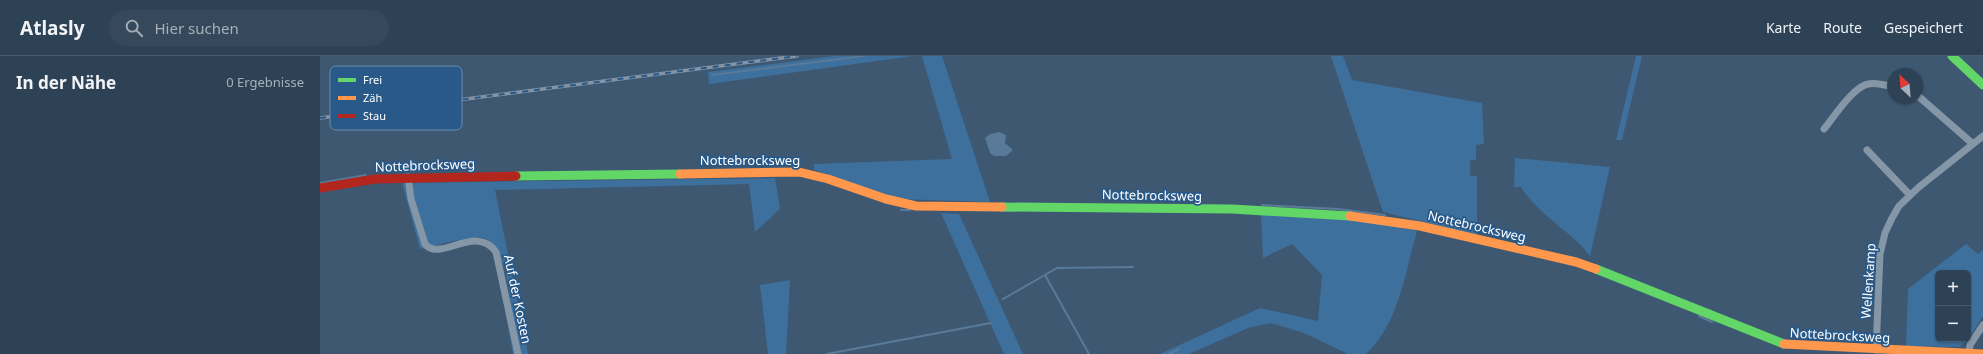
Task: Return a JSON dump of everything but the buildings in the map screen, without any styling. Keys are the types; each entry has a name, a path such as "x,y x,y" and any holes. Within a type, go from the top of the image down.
{"street":[{"path":"1952,56 1983,85"},
{"path":"1824,129 1848,99 1863,85 1876,83 1887,86"},
{"path":"1923,100 1973,144"},
{"name":"Wellenkamp","path":"1876,350 1880,254 1885,233 1892,218 1910,195 1983,136"},
{"path":"1867,150 1910,195"},
{"name":"Nottebrocksweg","path":"320,188 375,179 408,177 799,172 816,175 896,203 916,206 1232,209 1339,214 1420,226 1591,267 1782,344 1876,350 1983,354"},
{"name":"Auf der Kosten","path":"408,177 411,199 425,244 428,247 432,249 439,248 474,240 483,241 490,245 496,252 518,354"},
{"path":"1969,353 1970,345 1983,325"}],"shaded area":[{"path":"834,56 913,56 709,84 708,72"},
{"path":"922,56 942,56 990,202 898,199 814,170 814,164 952,159"},
{"path":"1331,56 1343,56 1352,80 1482,103 1484,144 1476,145 1476,160 1470,160 1470,176 1477,176 1477,235 1383,212"},
{"path":"1636,56 1642,56 1622,140 1616,140"},
{"path":"999,132 1006,135 1005,143 1013,150 1006,156 994,156 990,153 985,138 990,134"},
{"path":"1515,158 1610,167 1590,256 1573,238 1536,206 1521,187 1514,187"},
{"path":"775,178 780,209 755,232 749,184 495,190 528,354 513,354 505,311 512,309 504,268 496,249 490,242 483,238 477,237 461,239 420,249 402,183"},
{"path":"941,213 959,214 1023,354 1004,354"},
{"path":"1261,215 1359,220 1417,231 1404,280 1393,313 1377,342 1366,354 1348,354 1304,333 1271,323 1248,328 1189,354 1160,354 1260,308 1318,321 1322,275 1292,244 1263,258"},
{"path":"1966,244 1978,254 1983,250 1983,316 1971,335 1971,270 1935,270 1935,342 1966,342 1959,347 1906,346 1908,289"},
{"path":"790,280 786,354 768,354 760,285"}],"waterway":[{"path":"712,75 864,56"},
{"path":"320,183 366,175"},
{"path":"1262,205 1338,209 1385,215"},
{"path":"901,210 910,210"},
{"path":"1003,299 1057,268 1133,267"},
{"path":"1045,275 1089,354"},
{"path":"1699,316 1712,322"},
{"path":"827,354 991,323"},
{"path":"1169,354 1179,349"}],"railway":[{"path":"462,100 797,56"},
{"path":"320,118 330,117"}],"traffic: fast":[{"path":"1952,56 1983,85"},
{"path":"516,176 680,174"},
{"path":"1002,207 1232,209 1350,216"},
{"path":"1596,269 1784,344"}],"traffic: slow":[{"path":"680,174 799,172 828,179 886,199 916,206 1002,207"},
{"path":"1350,216 1420,226 1576,262 1596,269"},
{"path":"1784,344 1983,354"}],"traffic: jam":[{"path":"320,188 375,179 516,176"}]}
